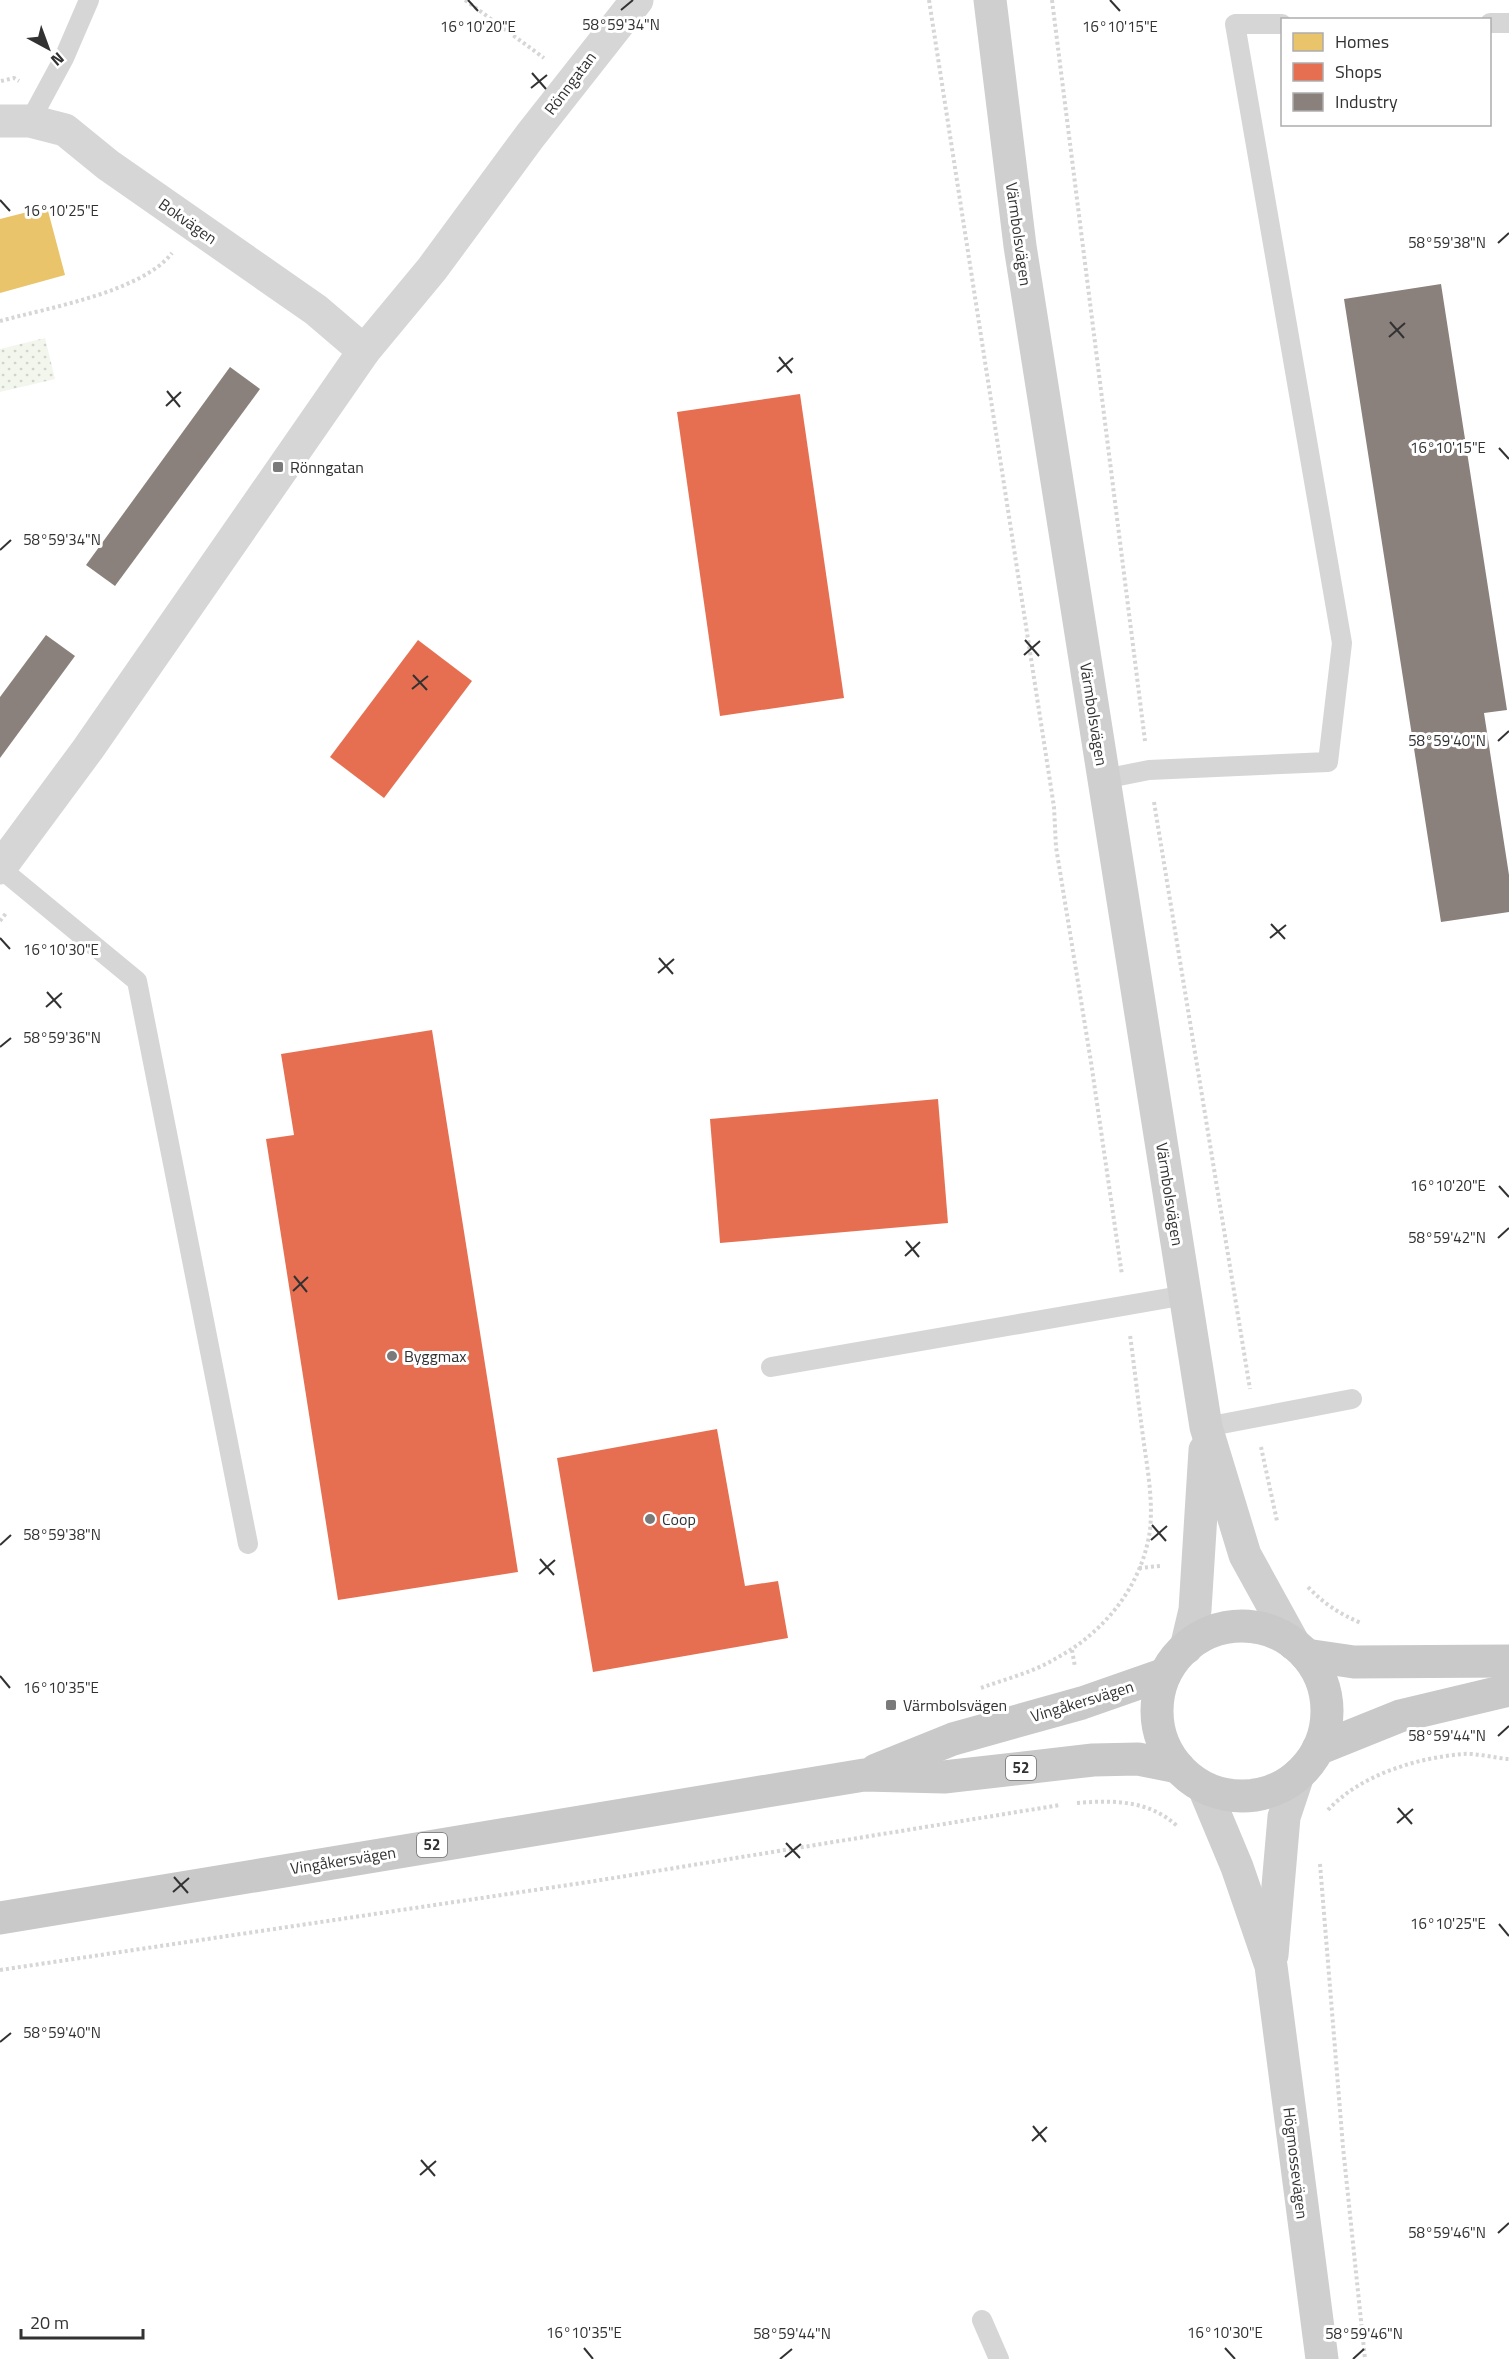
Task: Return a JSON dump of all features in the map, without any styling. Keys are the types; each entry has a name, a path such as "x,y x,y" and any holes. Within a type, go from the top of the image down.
{"main road":[{"name":"Vingåkersvägen","path":"1300,1649 1322,1682 1327,1702 1326,1722 1318,1749 1310,1763 1298,1775 1285,1785 1254,1795 1220,1794 1204,1788 1178,1767 1162,1740 1158,1721 1158,1700 1166,1674 1174,1660 1186,1648 1214,1631 1236,1627 1264,1629 1300,1649 1354,1662 1509,1661"},
{"name":"Vingåkersvägen","path":"864,1775 953,1738 1082,1703 1166,1674"},
{"path":"1318,1749 1400,1716 1509,1690"},
{"name":"Vingåkersvägen","path":"0,1918 864,1775 944,1777 1093,1760 1138,1759 1178,1767"}],"street":[{"name":"Rönngatan","path":"0,868 88,749 364,351 432,269 530,136 637,0"},
{"name":"Värmbolsvägen","path":"990,0 1020,246 1206,1427 1245,1555 1300,1649"},
{"name":"Bokvägen","path":"24,113 65,130 108,165 316,310 364,351"},
{"name":"Värmbolsvägen","path":"1186,1648 1195,1610 1206,1427"},
{"name":"Högmossevägen","path":"1271,1966 1284,1817 1298,1775"},
{"name":"Högmossevägen","path":"1204,1788 1237,1867 1271,1966 1322,2359"}],"lane":[{"path":"24,113 64,58 89,0"},
{"path":"1491,23 1509,23"},
{"path":"1104,779 1149,770 1328,762 1342,643 1235,24 1281,24"},
{"path":"0,868 137,981 248,1544"},
{"path":"771,1366 1186,1295"},
{"path":"1206,1427 1352,1399"},
{"path":"982,2320 999,2359"}],"path":[{"path":"465,0 546,60"},
{"path":"929,0 1054,807 1056,847 1093,1073 1152,1501 1150,1532 1139,1569 1113,1614 1093,1634 1052,1661 981,1688"},
{"path":"0,82 14,78 24,113"},
{"path":"0,321 122,287 165,261 178,245"},
{"path":"1306,1586 1340,1614 1367,1625"},
{"path":"1328,1810 1335,1802 1366,1781 1411,1763 1464,1754 1509,1759"},
{"path":"0,1970 595,1881 1068,1803 1116,1801 1134,1804 1170,1819 1184,1832"},
{"path":"1319,1856 1343,2146 1365,2359"}],"shaded area":[{"path":"45,338 55,379 0,392 0,349"}],"building: Homes":[{"path":"47,207 65,275 0,293 0,219"}],"building: Shops":[{"path":"800,394 844,698 720,716 677,412"},
{"path":"418,640 472,681 384,798 330,757"},
{"name":"Byggmax","path":"432,1030 518,1572 338,1600 266,1139 294,1135 281,1054"},
{"path":"938,1099 948,1223 720,1243 710,1119"},
{"name":"Coop","path":"717,1429 745,1586 778,1581 788,1638 593,1672 557,1458"}],"building: Industry":[{"path":"1441,284 1507,710 1484,713 1509,875 1509,912 1441,922 1344,299"},
{"path":"230,367 260,389 115,586 86,565"},
{"path":"46,635 75,656 0,758 0,697"}],"place":[{"name":"Rönngatan","path":"278,467"},
{"name":"Byggmax","path":"392,1356"},
{"name":"Coop","path":"650,1519"},
{"name":"Värmbolsvägen","path":"891,1705"}]}
